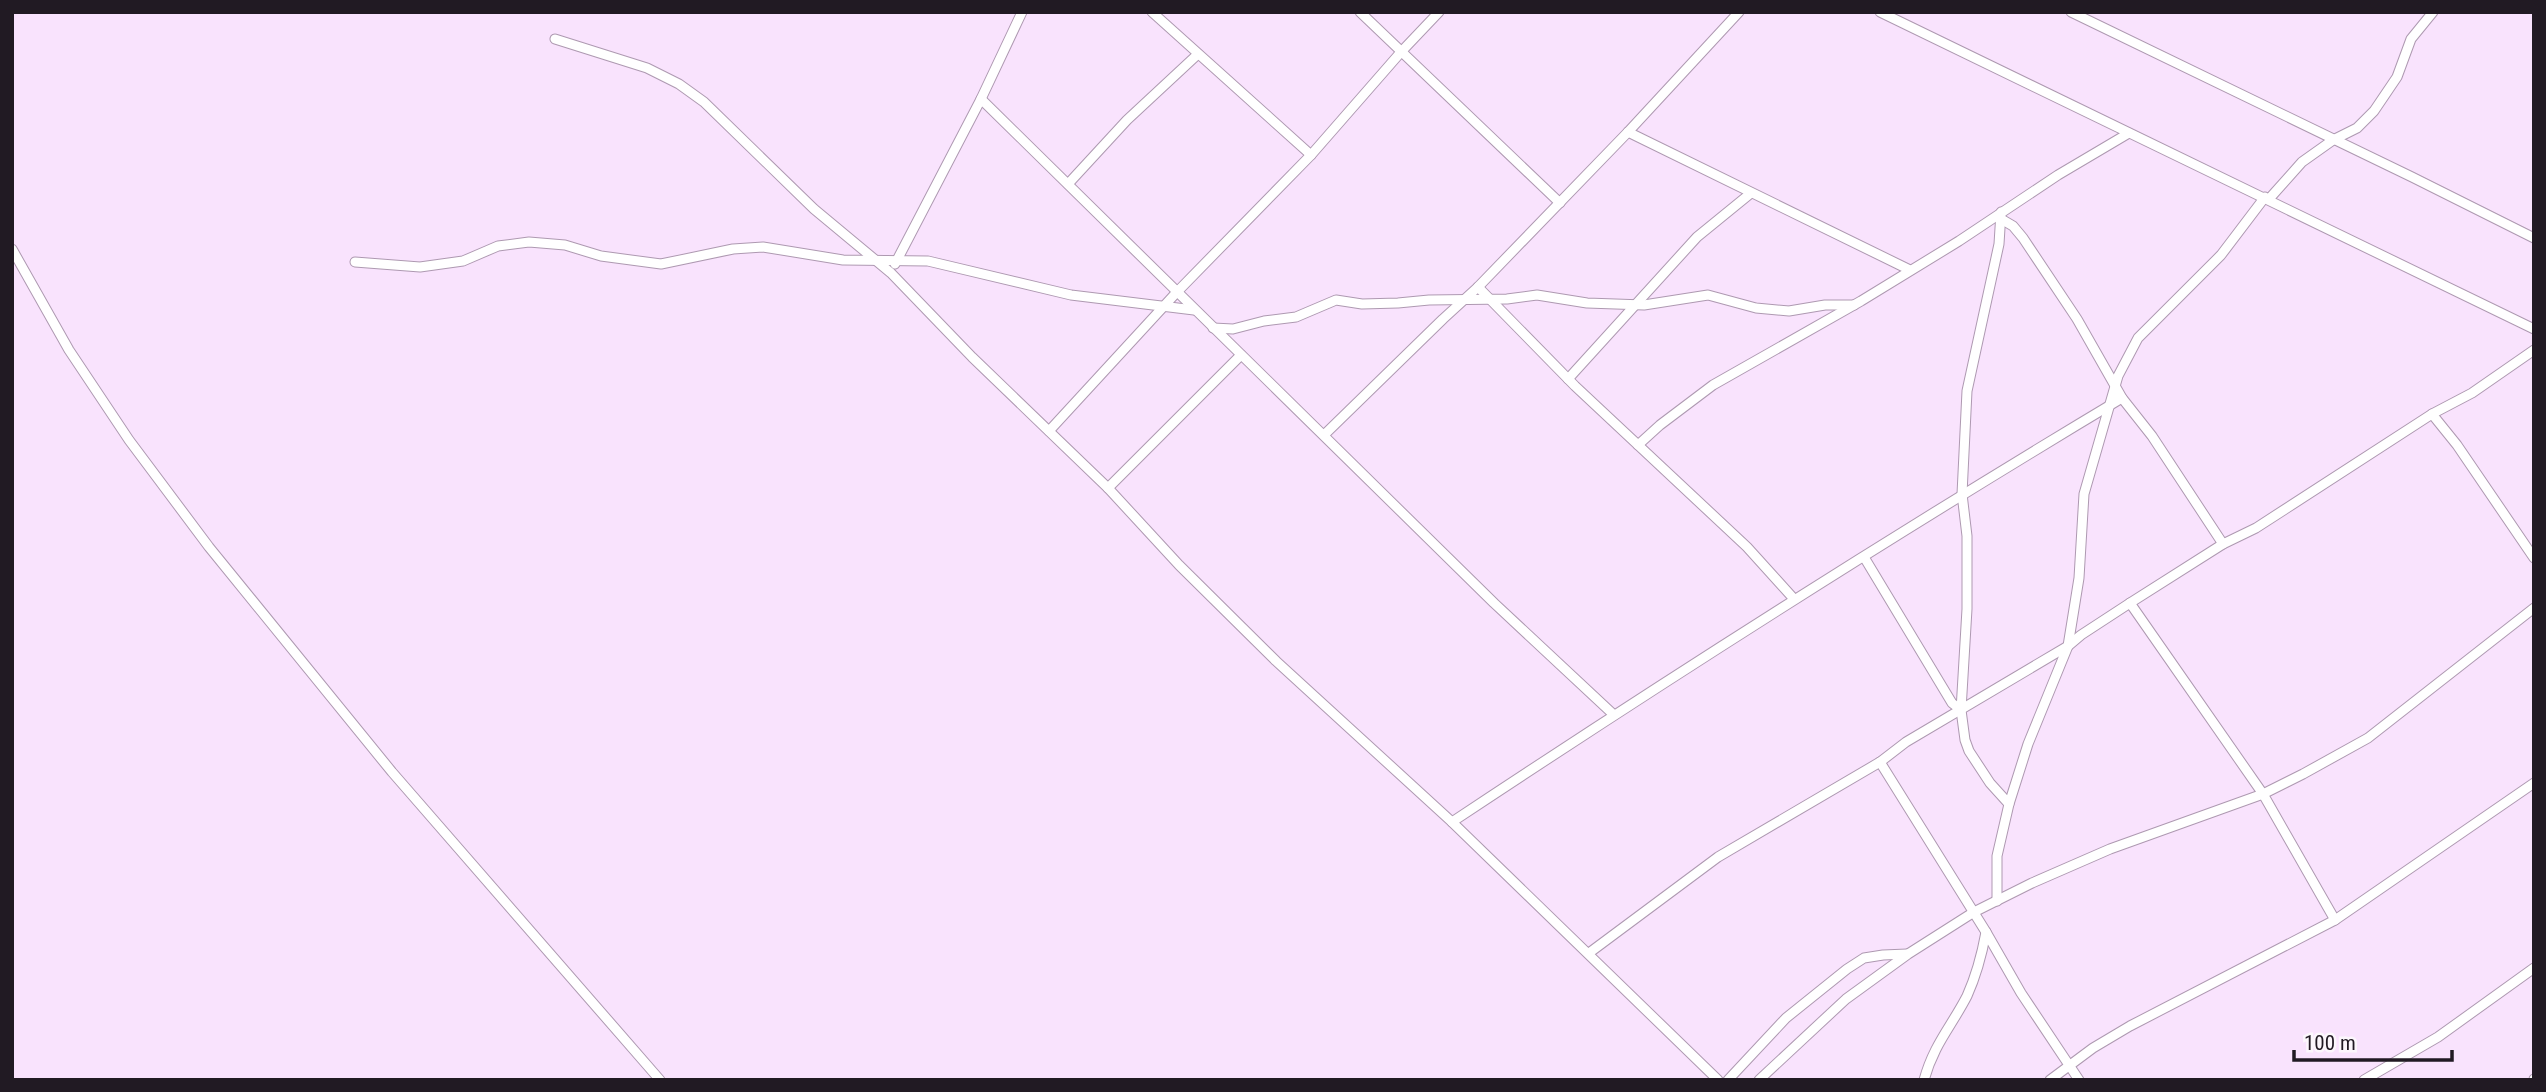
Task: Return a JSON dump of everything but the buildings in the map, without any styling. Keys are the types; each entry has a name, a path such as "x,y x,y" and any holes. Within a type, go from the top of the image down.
{"street":[{"path":"891,273 981,99 1022,12"},
{"path":"1152,12 1311,155"},
{"path":"1360,12 1560,204"},
{"path":"1049,430 1311,155 1439,12"},
{"path":"1324,435 1466,299 1560,204 1739,12"},
{"path":"1880,12 2534,329"},
{"path":"2071,12 2534,238"},
{"path":"1997,901 1997,856 2009,804 2028,744 2068,646 2079,578 2084,494 2124,362 2138,338 2196,277 2221,255 2267,198 2302,162 2333,140 2357,128 2374,111 2397,77 2412,38 2433,12"},
{"path":"555,39 647,68 704,102 814,209 891,273 972,357 1108,488 1179,565 1276,661 1452,822 1718,1080"},
{"path":"1068,184 1135,112 1198,54"},
{"path":"981,99 1494,603 1614,715"},
{"path":"1628,132 1910,270"},
{"path":"1638,446 1660,425 1713,385 1854,305 2129,133"},
{"path":"1568,379 1697,237 1751,193"},
{"path":"2001,215 2023,238 2077,319 2122,398 2152,436 2223,544"},
{"path":"2001,215 1998,244 1967,391 1962,494 1967,537 1967,609 1961,710 1969,751 1990,783 2009,804"},
{"path":"355,262 420,267 463,261 498,246 529,242 565,245 601,256 661,264 733,249 763,247 830,258 928,261 1071,295 1194,310"},
{"path":"12,249 84,372 129,440 209,547 391,772 660,1080"},
{"path":"1478,287 1568,379 1747,547 1794,599"},
{"path":"1213,328 1233,329 1296,317 1336,300 1362,304 1536,296 1587,303 1654,304 1708,295 1756,308 1788,312 1825,305 1854,305"},
{"path":"1589,953 1718,857 1880,762 1906,742 2068,646 2223,544 2256,528 2432,414 2472,393 2534,350"},
{"path":"1108,488 1241,355"},
{"path":"1452,822 1794,599 2122,398"},
{"path":"2432,414 2457,445 2534,558"},
{"path":"1864,557 1952,703 1961,710"},
{"path":"2130,603 2263,793 2335,920"},
{"path":"1759,1080 1846,999 1908,954 1974,912 2110,849 2263,793 2368,738 2534,608"},
{"path":"1880,762 2021,993 2079,1080"},
{"path":"2050,1080 2130,1026 2335,920 2534,783"},
{"path":"1924,1080 1931,1055 1966,996 1983,950 1986,932"},
{"path":"1728,1080 1786,1018 1847,969 1864,958 1882,954 1908,954"},
{"path":"2364,1080 2438,1037 2534,968"}]}
